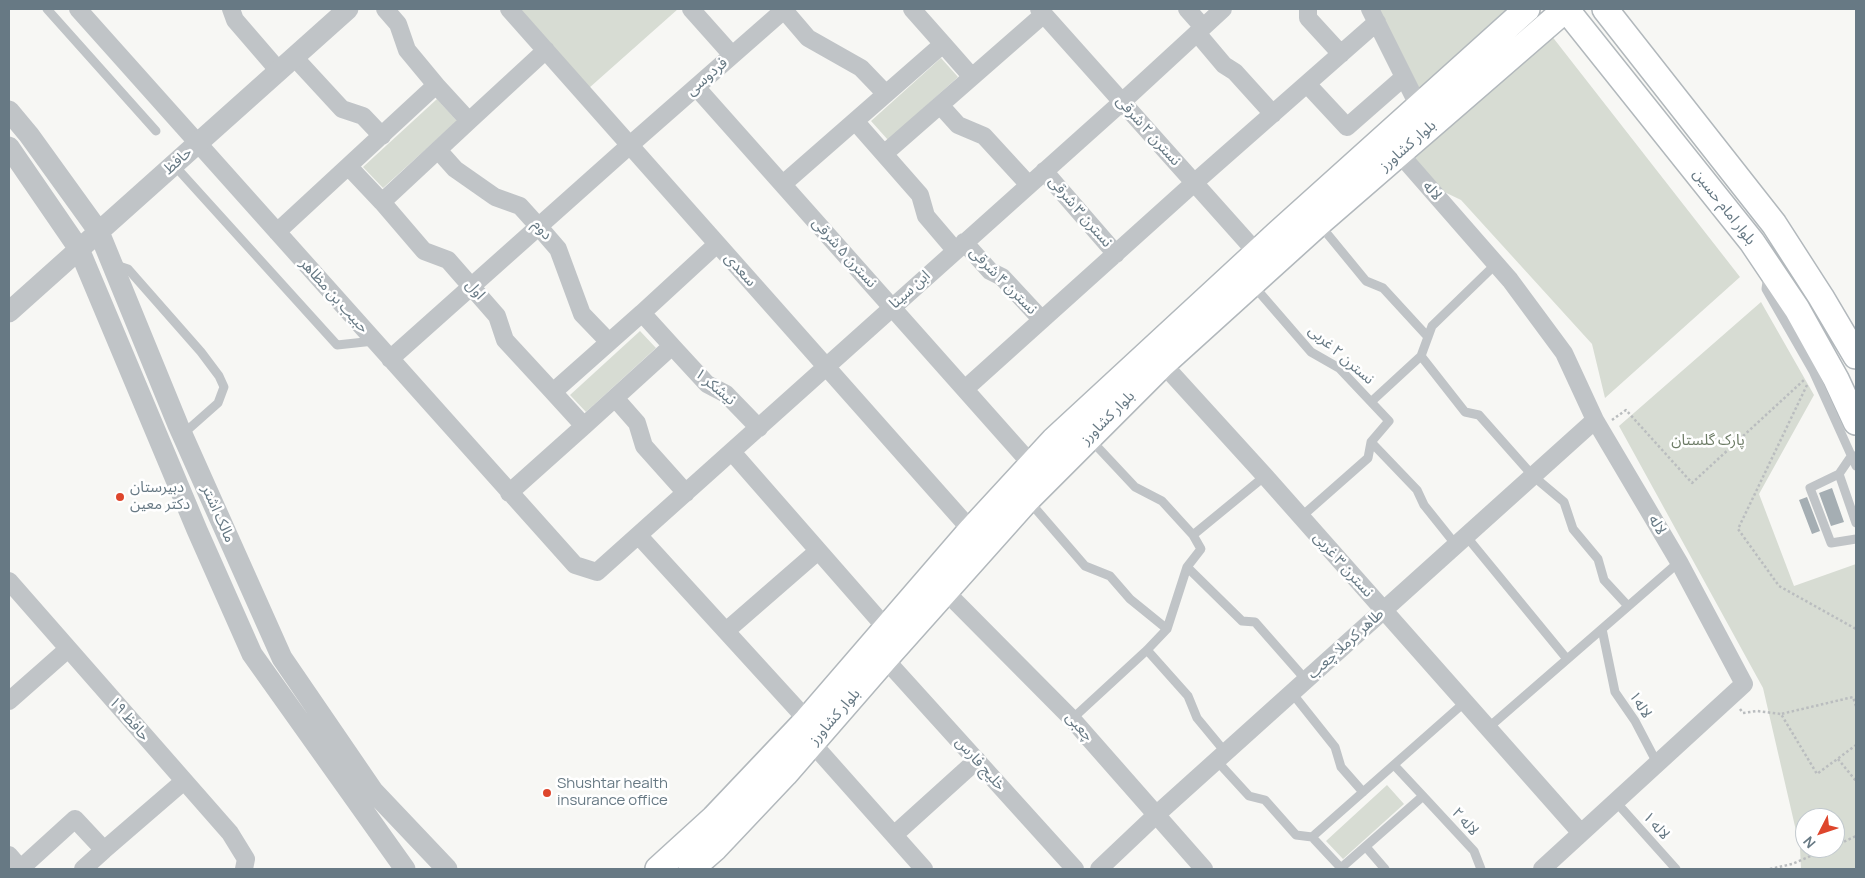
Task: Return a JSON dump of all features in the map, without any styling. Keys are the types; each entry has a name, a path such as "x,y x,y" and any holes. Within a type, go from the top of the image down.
{"main road":[{"name":"بلوار کشاورز","path":"691,869 722,841 785,774 809,731 886,628 971,530 1054,440 1256,253 1526,9"},
{"name":"بلوار کشاورز","path":"658,869 885,659 1027,500 1163,364 1318,223 1566,9"},
{"name":"بلوار امام حسین","path":"1566,9 1752,242 1796,309 1836,379 1856,422"},
{"name":"بلوار امام حسین","path":"1606,9 1774,224 1856,356"}],"street":[{"path":"231,9 235,20 286,64 342,109 363,116 382,136"},
{"name":"حافظ","path":"11,306 79,250 348,9"},
{"path":"385,9 398,24 407,50 436,86 469,121"},
{"name":"سعدی","path":"510,9 971,530"},
{"path":"691,9 732,55"},
{"path":"784,9 808,38 861,68 886,94"},
{"name":"فردوسی","path":"390,359 784,9"},
{"path":"912,9 972,77"},
{"path":"1187,9 1224,65 1235,72 1273,114"},
{"name":"ابن سینا","path":"597,572 1122,102 1223,9"},
{"path":"1308,9 1308,18 1341,54"},
{"name":"حبیب بن مظاهر","path":"84,11 198,143 575,565 597,572"},
{"path":"884,154 972,77 1041,11"},
{"name":"نسترن ۲ شرقی","path":"1041,11 1256,253"},
{"path":"965,389 1341,54 1374,16 1419,107"},
{"path":"783,184 943,44"},
{"path":"382,202 546,50"},
{"path":"1307,84 1347,127 1404,77"},
{"path":"277,232 436,86"},
{"name":"نسترن ۵ شرقی","path":"696,87 1032,464"},
{"name":"نسترن ۳ شرقی","path":"940,105 958,125 984,136 1029,185"},
{"name":"مالک اشتر","path":"9,111 29,135 98,232 183,435 282,658 373,791 447,869"},
{"name":"نسترن ۴ شرقی","path":"855,121 920,195 926,216 959,246 1002,277 1042,320"},
{"name":"مالک اشتر","path":"9,147 79,250 197,530 252,654 405,869"},
{"name":"دوم","path":"438,150 455,169 495,197 520,206 539,227 558,249 582,314 609,342"},
{"name":"لاله","path":"1399,153 1496,264 1564,353 1597,425 1679,562 1744,684 1542,869"},
{"name":"اول","path":"349,167 424,251 448,260 497,316 504,340 584,426"},
{"name":"نسترن ۳ شرقی","path":"1044,171 1116,254"},
{"path":"554,392 717,244"},
{"name":"نیشکر ۱","path":"642,313 707,384 726,394 759,428"},
{"path":"509,492 672,346"},
{"name":"نسترن ۳ غربی","path":"1163,364 1265,476 1581,834"},
{"path":"615,398 637,423 644,446 686,494"},
{"name":"طاهر کرملا چعب","path":"1099,869 1156,815 1532,476 1597,425"},
{"path":"732,452 886,628"},
{"path":"639,536 726,631 924,869"},
{"path":"726,631 818,551"},
{"name":"حافظ ۱۹","path":"9,581 230,833 245,864"},
{"name":"چعبی","path":"946,592 1072,719 1204,869"},
{"path":"9,701 68,648"},
{"name":"خلیج فارس","path":"885,659 1075,869"},
{"path":"894,835 977,760"},
{"path":"83,869 184,781"},
{"path":"9,855 21,869 75,819 104,850"}],"lane":[{"path":"47,9 156,131"},
{"path":"174,165 337,345 374,341"},
{"path":"1318,223 1366,281 1383,288 1428,337"},
{"path":"112,264 128,269 201,352 219,376 224,387 218,402 183,435"},
{"path":"1372,401 1421,356 1432,326 1496,264"},
{"path":"1769,267 1766,289 1814,371 1856,466"},
{"name":"نسترن ۲ غربی","path":"1252,284 1311,352 1339,368 1389,421 1371,442"},
{"path":"1421,356 1466,412 1480,415 1532,476 1564,502 1573,529 1598,559 1604,580 1628,606"},
{"path":"1072,719 1167,629 1187,567 1202,549 1193,535 1162,501 1135,487 1089,437"},
{"path":"1301,517 1368,458 1371,442"},
{"path":"1371,442 1417,490 1424,505 1461,541 1567,660"},
{"path":"1852,455 1839,474 1810,488 1831,543 1856,538"},
{"path":"1839,474 1856,523"},
{"path":"1193,535 1265,476"},
{"path":"1027,500 1085,566 1110,576 1130,599 1167,629"},
{"path":"1488,728 1679,562"},
{"path":"1187,567 1242,621 1255,622 1306,680"},
{"name":"لاله۱","path":"1602,629 1615,692 1635,721 1657,763"},
{"path":"1147,650 1188,696 1197,718 1221,757 1249,796 1265,800 1296,835 1312,837 1341,869 1423,796"},
{"path":"1292,693 1335,748 1341,767 1362,792"},
{"path":"1312,837 1465,702"},
{"name":"لاله ۲","path":"1394,765 1474,851 1481,869"},
{"name":"لاله ۱","path":"1616,802 1676,869"},
{"path":"1366,847 1385,869"}],"path":[{"path":"1597,425 1626,410 1692,483 1814,371"},
{"path":"1814,371 1738,529 1779,586 1856,630"},
{"path":"1730,696 1743,713 1757,711 1781,714 1853,698 1856,706"},
{"path":"1781,714 1817,774 1856,745"},
{"path":"1838,759 1856,781"},
{"path":"1770,869 1792,864 1806,858"}],"green space":[{"path":"519,9 678,9 589,88"},
{"path":"1379,9 1513,9 1421,92"},
{"path":"1551,35 1740,277 1605,398 1592,344 1461,200 1434,187 1412,161"},
{"path":"941,58 958,77 888,140 871,121"},
{"path":"437,99 457,121 383,188 363,167"},
{"name":"پارک گلستان","path":"1761,302 1814,395 1759,494 1794,586 1856,564 1856,869 1801,869 1800,858 1845,858 1845,808 1795,808 1795,826 1763,688 1619,426"},
{"path":"640,331 656,348 586,412 570,395"},
{"path":"1387,785 1404,804 1343,859 1326,841"}],"building":[{"path":"1832,488 1844,522 1831,526 1819,493"},
{"path":"1807,497 1820,531 1812,534 1799,500"}],"place":[{"name":"دبیرستان دکتر معین","path":"120,497"},
{"name":"Shushtar health insurance office","path":"547,793"}]}
